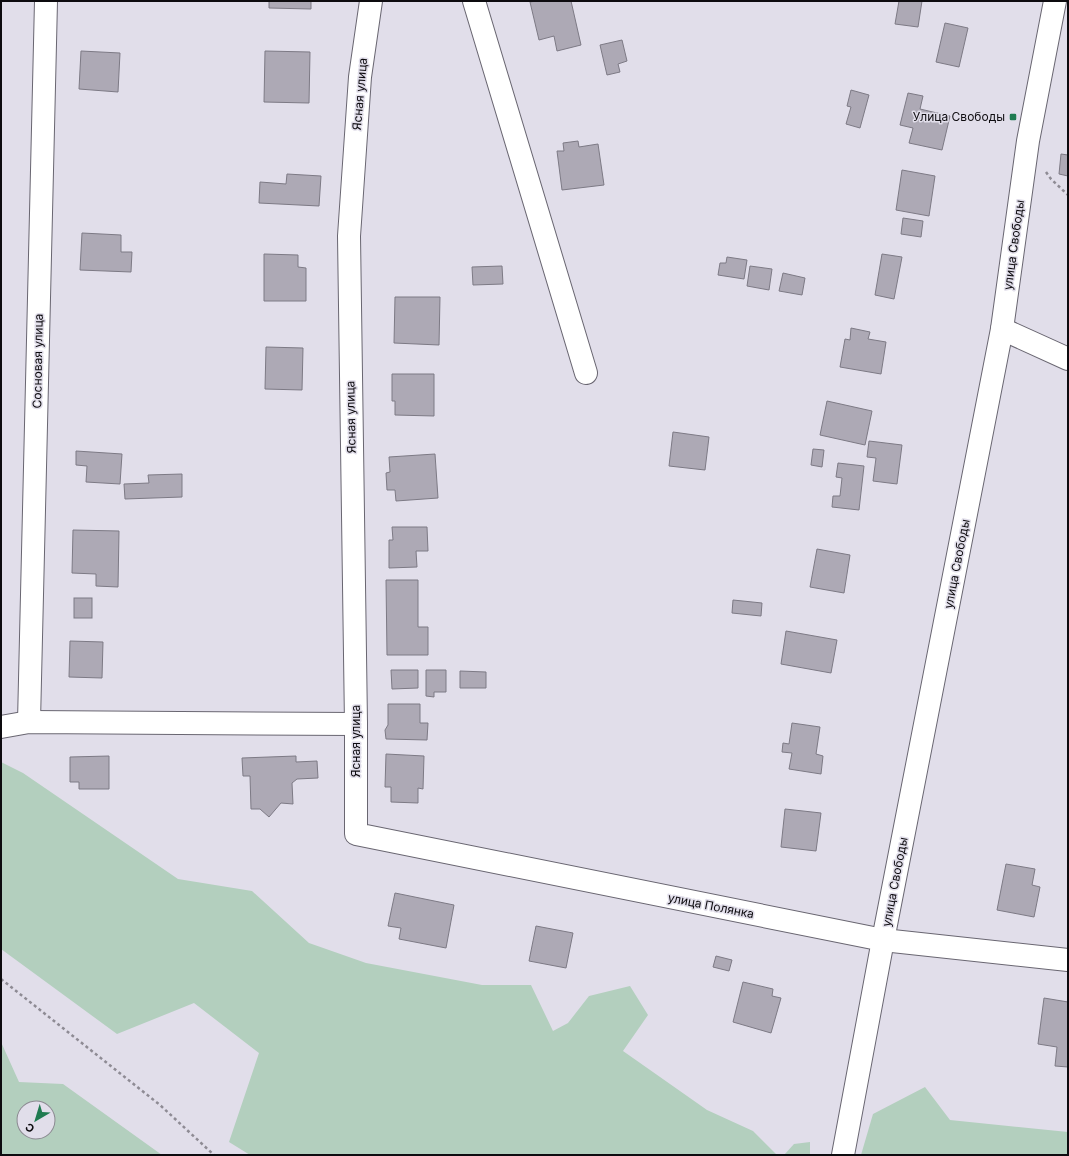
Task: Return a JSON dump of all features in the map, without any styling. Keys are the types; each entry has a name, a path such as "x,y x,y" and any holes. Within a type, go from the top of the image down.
{"street":[{"name":"Сосновая улица","path":"29,722 46,1"},
{"name":"Ясная улица","path":"356,834 356,724 349,236 360,77 371,1"},
{"path":"474,1 586,373"},
{"name":"улица Свободы","path":"843,1155 883,940 1002,328 1028,141 1056,1"},
{"path":"1002,328 1068,359"},
{"path":"1,727 29,722 356,724"},
{"name":"улица Полянка","path":"356,834 883,940 1068,960"}],"path":[{"path":"1,979 160,1105 214,1155"}],"green space":[{"path":"1,762 23,773 178,879 252,891 309,943 366,963 482,985 531,985 553,1031 568,1023 589,996 630,986 648,1015 623,1051 707,1110 753,1131 777,1155 250,1155 229,1142 259,1053 194,1003 117,1034 1,949"},
{"path":"1,1042 19,1082 63,1084 162,1155 1,1155"},
{"path":"925,1087 950,1120 1068,1132 1068,1155 861,1155 873,1114"},
{"path":"810,1142 810,1155 784,1155 794,1144"}],"building":[{"path":"269,1 311,1 311,9 269,8"},
{"path":"571,1 581,45 557,51 554,36 539,40 530,2"},
{"path":"899,1 922,1 918,27 895,24"},
{"path":"945,23 968,28 959,67 936,62"},
{"path":"622,40 627,61 618,64 620,72 607,75 600,45"},
{"path":"81,51 120,53 118,92 79,89"},
{"path":"265,51 310,52 309,103 264,102"},
{"path":"851,90 869,95 860,128 846,124 851,107 847,106"},
{"path":"908,93 923,96 920,109 950,116 942,150 909,143 913,128 900,125"},
{"path":"578,141 579,147 598,144 604,185 562,190 557,151 564,151 563,143"},
{"path":"1061,154 1068,155 1068,176 1059,174"},
{"path":"902,170 935,176 929,216 896,210"},
{"path":"287,174 321,176 319,206 259,203 260,182 286,184"},
{"path":"903,218 923,221 921,237 901,234"},
{"path":"82,233 121,235 121,252 132,252 131,272 80,270"},
{"path":"264,254 298,255 298,267 306,268 306,301 264,301"},
{"path":"882,254 902,257 894,299 875,295"},
{"path":"727,257 747,260 744,279 718,275 720,263 726,263"},
{"path":"502,266 503,284 473,285 472,267"},
{"path":"750,266 772,269 769,290 747,286"},
{"path":"783,273 805,278 802,295 779,291"},
{"path":"395,297 440,297 439,345 394,343"},
{"path":"851,328 870,332 868,339 886,342 881,374 840,367 845,339 850,340"},
{"path":"266,347 303,348 302,390 265,389"},
{"path":"392,374 434,374 434,416 395,415 395,401 392,401"},
{"path":"827,401 872,411 865,445 820,435"},
{"path":"673,432 709,437 705,470 669,466"},
{"path":"869,441 902,445 897,484 873,481 876,458 867,457"},
{"path":"813,449 824,450 822,467 811,465"},
{"path":"76,451 122,454 120,484 86,482 87,466 76,465"},
{"path":"435,454 438,498 396,501 395,490 387,490 386,473 390,472 389,457"},
{"path":"838,463 864,466 859,510 832,507 833,496 840,496 842,478 836,477"},
{"path":"182,474 182,497 125,499 124,484 149,483 148,475"},
{"path":"392,527 427,527 428,551 416,551 417,567 389,568 389,540 393,540"},
{"path":"73,530 119,531 118,587 96,586 96,574 72,573"},
{"path":"817,549 850,555 844,593 810,587"},
{"path":"386,580 418,580 418,627 428,627 428,655 387,655"},
{"path":"74,598 92,598 92,618 74,618"},
{"path":"733,600 762,603 761,616 732,613"},
{"path":"786,631 837,640 831,673 781,664"},
{"path":"70,641 103,642 102,678 69,677"},
{"path":"391,670 418,670 418,688 392,689"},
{"path":"426,670 446,670 446,692 434,692 434,697 426,696"},
{"path":"460,671 486,672 486,688 460,688"},
{"path":"388,704 420,704 420,723 428,723 427,740 386,739 385,730 388,725"},
{"path":"792,723 820,727 816,754 823,756 821,774 789,769 792,753 782,752 783,743 789,744"},
{"path":"386,754 424,756 423,789 418,788 418,803 391,802 391,787 385,787"},
{"path":"109,756 109,789 79,789 79,782 70,782 70,757"},
{"path":"296,756 296,762 317,761 318,778 297,779 292,783 293,804 281,803 269,817 260,809 251,809 250,776 243,776 242,758"},
{"path":"785,809 821,813 816,851 781,847"},
{"path":"1006,864 1035,869 1032,885 1040,887 1034,917 997,910"},
{"path":"395,893 454,905 446,948 399,939 401,928 388,926"},
{"path":"536,926 573,933 566,968 529,961"},
{"path":"716,956 732,960 729,971 713,967"},
{"path":"743,982 773,989 772,996 781,998 771,1033 733,1022"},
{"path":"1044,998 1068,1002 1068,1067 1055,1066 1057,1047 1038,1044"}],"place":[{"name":"Улица Свободы","path":"1013,117"}]}
